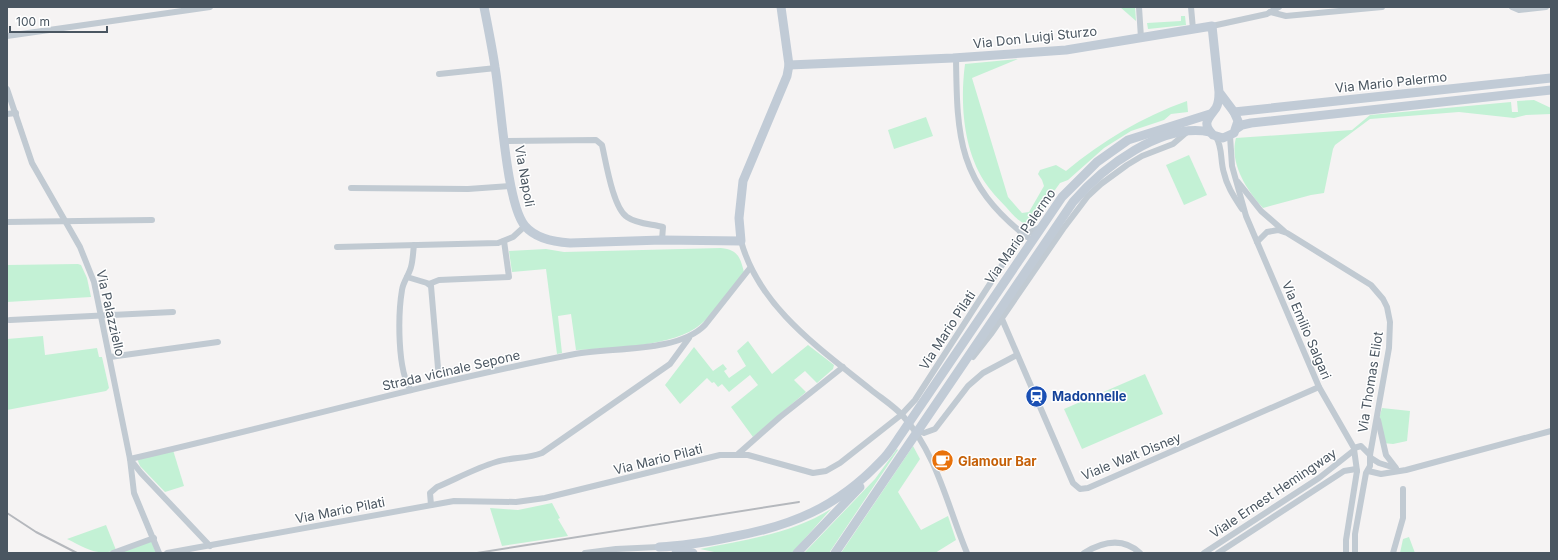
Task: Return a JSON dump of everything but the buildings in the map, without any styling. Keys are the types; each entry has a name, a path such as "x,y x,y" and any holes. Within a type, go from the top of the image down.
{"street":[{"path":"7,36 210,7"},
{"name":"Via Napoli","path":"484,7 496,68 511,186 516,208 525,226 534,233 556,242 662,240 741,241"},
{"path":"781,7 789,65 781,94 749,164 744,181 738,218 741,241 750,268 772,302 807,339 902,415 912,429 937,473 967,553"},
{"path":"1139,7 1141,38"},
{"path":"1191,7 1193,29"},
{"name":"Via Don Luigi Sturzo","path":"789,65 956,58 1066,50 1212,26 1270,12 1279,7"},
{"path":"1270,12 1286,16 1382,7"},
{"path":"1512,7 1520,10 1546,7"},
{"path":"1212,26 1219,92 1218,102 1211,112 1207,124 1213,134 1223,138 1233,133 1238,121 1219,92"},
{"path":"956,58 956,115 959,136 965,156 972,173 992,204 1028,238"},
{"path":"439,74 496,68"},
{"name":"Via Mario Palermo","path":"1232,111 1551,78"},
{"name":"Via Palazziello","path":"7,89 32,164 90,269 110,357 130,459 134,492 159,553"},
{"name":"Via Mario Palermo","path":"1233,133 1242,125 1251,123 1551,90"},
{"path":"1211,112 1222,107 1232,111"},
{"name":"Via Mario Palermo","path":"881,462 915,416 1028,238 1042,227 1062,197 1097,162 1128,140 1211,112"},
{"path":"7,114 16,113"},
{"name":"Via Mario Palermo","path":"835,553 1061,217 1085,188 1109,166 1138,149 1165,137 1196,130 1213,134"},
{"name":"Via Mario Palermo","path":"961,367 968,362 1002,319 1063,229 1088,196 1127,164 1142,156 1173,144 1188,131"},
{"name":"Via Emilio Salgari","path":"1233,133 1230,157 1246,216 1319,388 1354,450"},
{"name":"Via Emilio Salgari","path":"1213,134 1220,145 1224,173 1230,190 1246,216"},
{"path":"505,141 596,140 602,145 614,194 622,212 637,222 663,227 662,240"},
{"name":"Via Thomas Eliot","path":"1236,179 1261,211 1287,233 1371,285 1383,299 1389,314 1390,333 1377,416 1355,534 1355,553"},
{"path":"352,188 468,190 511,186"},
{"path":"7,222 152,220"},
{"path":"337,247 498,242 513,237 525,226"},
{"name":"Via Thomas Eliot","path":"1257,242 1267,232 1278,230 1287,233"},
{"name":"Via Mario Pilati","path":"167,553 454,501 516,502 545,498 720,455 738,454 762,458 813,473 826,471 840,463 902,415 914,400 1015,245 1028,238"},
{"path":"407,277 429,284 439,280 509,277 504,241"},
{"path":"411,390 407,385 400,357 402,290 411,267 414,245"},
{"name":"Strada vicinale Sepone","path":"130,459 411,390 577,353 641,348 689,338 705,325 750,268"},
{"path":"429,284 432,290 438,368"},
{"path":"10,320 101,314 173,312"},
{"name":"Viale Walt Disney","path":"1002,319 1073,483 1080,489 1088,488 1319,388"},
{"path":"431,505 430,493 437,487 495,462 528,458 542,453 670,364 689,338"},
{"path":"110,357 218,342"},
{"path":"912,429 924,433 935,429 968,386 983,373 1017,355"},
{"path":"738,454 780,417 843,367"},
{"path":"1377,416 1386,455 1396,468"},
{"path":"1357,470 1381,474 1406,470 1551,431"},
{"path":"1372,443 1369,447 1365,447 1370,456 1378,464 1406,470"},
{"name":"Viale Ernest Hemingway","path":"1204,553 1319,478 1354,450 1362,446 1365,447"},
{"path":"1346,553 1346,540 1357,470 1354,450"},
{"path":"130,459 210,546"},
{"path":"585,553 686,546 759,532 798,520 826,506 854,486 881,462"},
{"path":"797,553 864,483 881,462"},
{"name":"Viale Ernest Hemingway","path":"1218,553 1344,471 1357,470"},
{"path":"1393,553 1403,518 1403,489"},
{"path":"113,553 154,538"},
{"path":"1084,553 1097,546 1113,542 1129,546 1140,553"},
{"path":"659,547 693,553"}],"green space":[{"path":"1120,7 1135,7 1136,21"},
{"path":"1181,16 1185,16 1186,25 1148,29 1147,23 1181,21"},
{"path":"1018,59 972,78 1008,197 1022,213 1029,212 1044,186 1038,174 1040,170 1056,165 1066,171 1108,140 1138,122 1170,107 1187,101 1188,112 1171,114 1164,120 1131,131 1104,148 1068,180 1060,183 1030,225 1027,225 1014,216 984,181 971,154 967,139 963,109 965,64"},
{"path":"1534,100 1551,108 1551,114 1526,115 1514,118 1459,112 1370,119 1335,145 1324,193 1263,208 1251,193 1237,167 1234,147 1236,138 1352,130 1370,115 1511,102 1512,112 1518,112 1517,101"},
{"path":"926,117 933,136 894,149 888,130"},
{"path":"1189,155 1207,195 1184,205 1166,165"},
{"path":"721,248 731,250 737,255 744,272 713,312 690,332 659,342 642,345 576,350 571,314 558,316 562,353 557,354 546,269 512,272 509,251 546,249 564,252"},
{"path":"7,265 81,265 87,278 91,297 7,302"},
{"path":"43,336 45,355 97,348 99,357 102,357 109,388 106,391 7,410 7,339"},
{"path":"748,341 772,374 808,345 834,365 833,369 817,383 805,371 794,380 806,392 753,437 731,407 758,385 750,375 729,392 722,384 718,387 714,382 712,383 707,378 680,404 665,385 694,347 713,371 723,364 727,369 724,371 729,378 746,366 737,351"},
{"path":"1145,374 1163,414 1082,449 1064,409"},
{"path":"1382,408 1410,411 1407,441 1393,444 1383,443 1383,430 1377,426"},
{"path":"913,446 920,459 898,492 921,530 948,516 956,540 935,553 841,553"},
{"path":"897,449 898,450 829,553 804,553 875,479"},
{"path":"173,450 184,486 165,492 140,466 138,461 139,458"},
{"path":"552,503 560,518 558,519 568,536 502,546 490,508 518,510"},
{"path":"831,509 792,553 719,553 700,549 751,539 784,530 816,518"},
{"path":"106,525 116,550 109,552 97,552 67,539"},
{"path":"1409,537 1415,553 1400,553 1403,539"},
{"path":"151,540 156,553 118,553"}],"railway":[{"path":"477,553 799,502"},
{"path":"7,513 36,532 77,553"}],"place":[{"name":"Madonnelle","path":"1036,396"},
{"name":"Glamour Bar","path":"942,461"}]}
